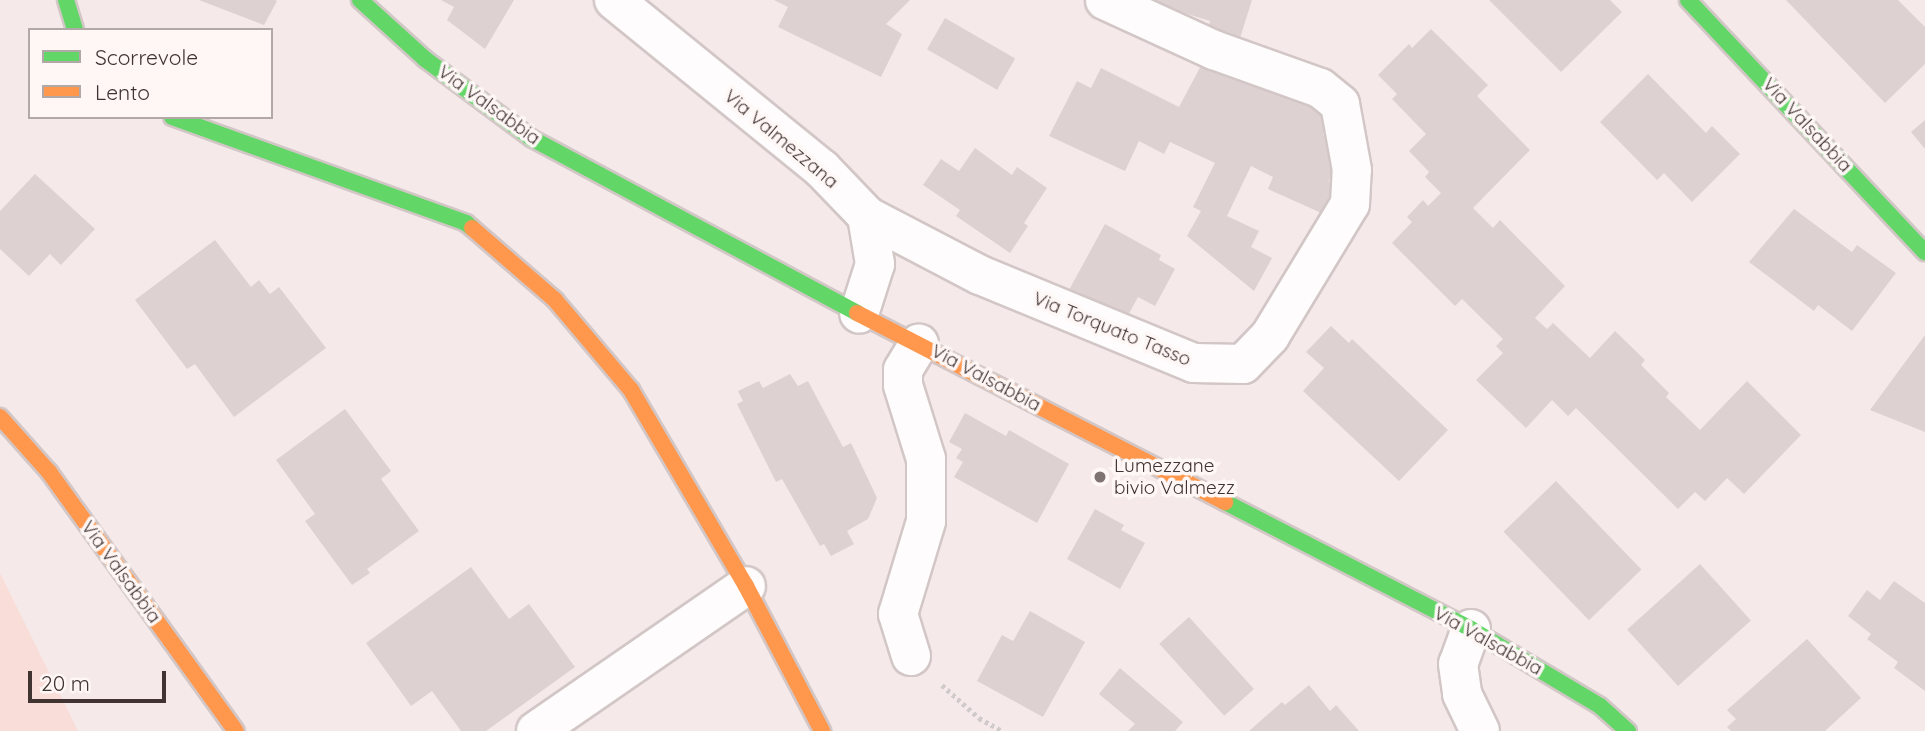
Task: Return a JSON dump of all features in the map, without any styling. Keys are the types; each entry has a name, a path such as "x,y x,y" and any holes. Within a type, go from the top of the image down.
{"main road":[{"path":"66,0 74,28"},
{"name":"Via Valsabbia","path":"360,0 425,59 531,138 859,314 1471,629 1600,706 1628,731"},
{"name":"Via Valsabbia","path":"1688,0 1925,252"},
{"path":"178,119 466,223 555,300 631,390 746,586 822,731"},
{"name":"Via Valsabbia","path":"0,417 49,472 236,731"}],"street":[{"name":"Via Valmezzana","path":"614,0 822,169 867,216"},
{"name":"Via Torquato Tasso","path":"867,216 980,275 1194,363 1243,364 1270,335 1350,204 1352,170 1340,104 1320,88 1214,50 1105,0"},
{"path":"859,314 875,264 867,216"},
{"path":"911,656 898,614 926,522 926,459 903,385 903,370 919,343"},
{"path":"536,731 746,586"},
{"path":"1471,629 1458,664 1462,694 1480,731"}],"path":[{"path":"911,656 979,718 1002,731"}],"shaded area":[{"path":"0,573 78,731 0,731"}],"building":[{"path":"199,0 275,0 277,1 264,25"},
{"path":"441,0 514,0 485,49 447,20 454,7"},
{"path":"774,0 910,0 886,24 902,34 881,77 778,27 788,7"},
{"path":"1146,0 1252,0 1240,38 1208,28 1210,21 1181,12 1180,18"},
{"path":"1489,0 1610,0 1622,12 1561,72"},
{"path":"1786,0 1898,0 1925,27 1925,64 1885,103"},
{"path":"945,18 1015,58 997,90 927,49"},
{"path":"1431,29 1488,85 1477,96 1530,150 1473,208 1493,228 1500,220 1565,286 1535,318 1547,329 1553,323 1590,358 1615,331 1645,360 1641,365 1669,393 1666,397 1700,430 1747,381 1801,435 1744,494 1727,478 1705,501 1695,492 1678,509 1576,408 1568,416 1552,400 1526,428 1476,380 1503,353 1496,346 1503,339 1462,299 1455,306 1392,243 1412,222 1407,217 1423,200 1428,206 1441,193 1425,177 1429,172 1409,151 1426,134 1392,99 1397,94 1378,75 1409,44 1412,48"},
{"path":"1205,58 1331,115 1323,135 1334,140 1339,158 1329,181 1341,187 1328,216 1268,189 1273,177 1251,166 1227,216 1259,231 1251,247 1272,258 1254,291 1187,236 1201,211 1193,207 1215,163 1170,142 1164,154 1139,141 1125,171 1049,136 1077,81 1091,88 1101,68 1179,107"},
{"path":"1648,74 1706,133 1712,126 1740,154 1692,202 1664,173 1657,180 1600,122"},
{"path":"1925,120 1925,149 1911,132"},
{"path":"975,148 1012,175 1017,167 1047,188 1024,223 1028,226 1010,253 956,216 960,210 923,185 941,159 959,171"},
{"path":"35,174 95,229 61,265 50,254 29,276 0,249 0,211"},
{"path":"1794,209 1852,252 1857,245 1896,273 1852,331 1818,305 1814,311 1749,262"},
{"path":"1105,224 1161,255 1159,260 1175,269 1155,306 1138,297 1125,321 1069,290"},
{"path":"215,240 251,287 259,280 270,294 279,287 326,348 234,417 195,364 187,369 135,300"},
{"path":"1331,326 1349,343 1352,339 1448,430 1399,481 1303,391 1324,368 1306,352"},
{"path":"1925,335 1925,432 1870,410"},
{"path":"790,374 798,386 808,381 843,447 851,443 877,498 868,519 847,531 854,544 831,556 824,544 820,546 782,479 776,482 737,404 743,401 738,391 759,381 763,388"},
{"path":"345,409 391,471 381,479 419,531 367,569 370,573 352,585 305,521 315,514 276,460"},
{"path":"965,413 1006,436 1009,430 1069,464 1037,523 954,477 963,462 956,458 962,449 949,442"},
{"path":"1556,481 1641,569 1589,620 1503,532"},
{"path":"1095,509 1124,525 1121,530 1145,543 1120,589 1067,559"},
{"path":"1700,564 1751,620 1678,686 1627,630"},
{"path":"471,567 509,619 529,604 575,667 486,731 461,731 432,691 411,706 366,643"},
{"path":"1894,581 1925,603 1925,691 1894,668 1898,662 1867,639 1871,634 1848,616 1867,590 1880,600"},
{"path":"1030,611 1085,642 1043,717 977,681 1002,635 1013,641"},
{"path":"1189,617 1254,689 1224,716 1159,644"},
{"path":"1807,639 1861,698 1825,731 1731,731 1727,727 1736,719 1727,710"},
{"path":"1120,668 1183,722 1175,731 1128,731 1135,724 1099,694"},
{"path":"1309,685 1330,711 1336,705 1359,731 1249,731 1282,702 1285,705"}],"traffic: fast":[{"path":"66,0 74,28"},
{"path":"360,0 425,59 531,138 857,313"},
{"path":"1688,0 1925,252"},
{"path":"178,119 466,223 472,228"},
{"path":"1225,502 1471,629 1600,706 1628,731"}],"traffic: slow":[{"path":"472,228 555,300 631,390 746,586 822,731"},
{"path":"857,313 1225,502"},
{"path":"0,417 49,472 236,731"}],"place":[{"name":"Lumezzane bivio Valmezz","path":"1100,477"}]}
